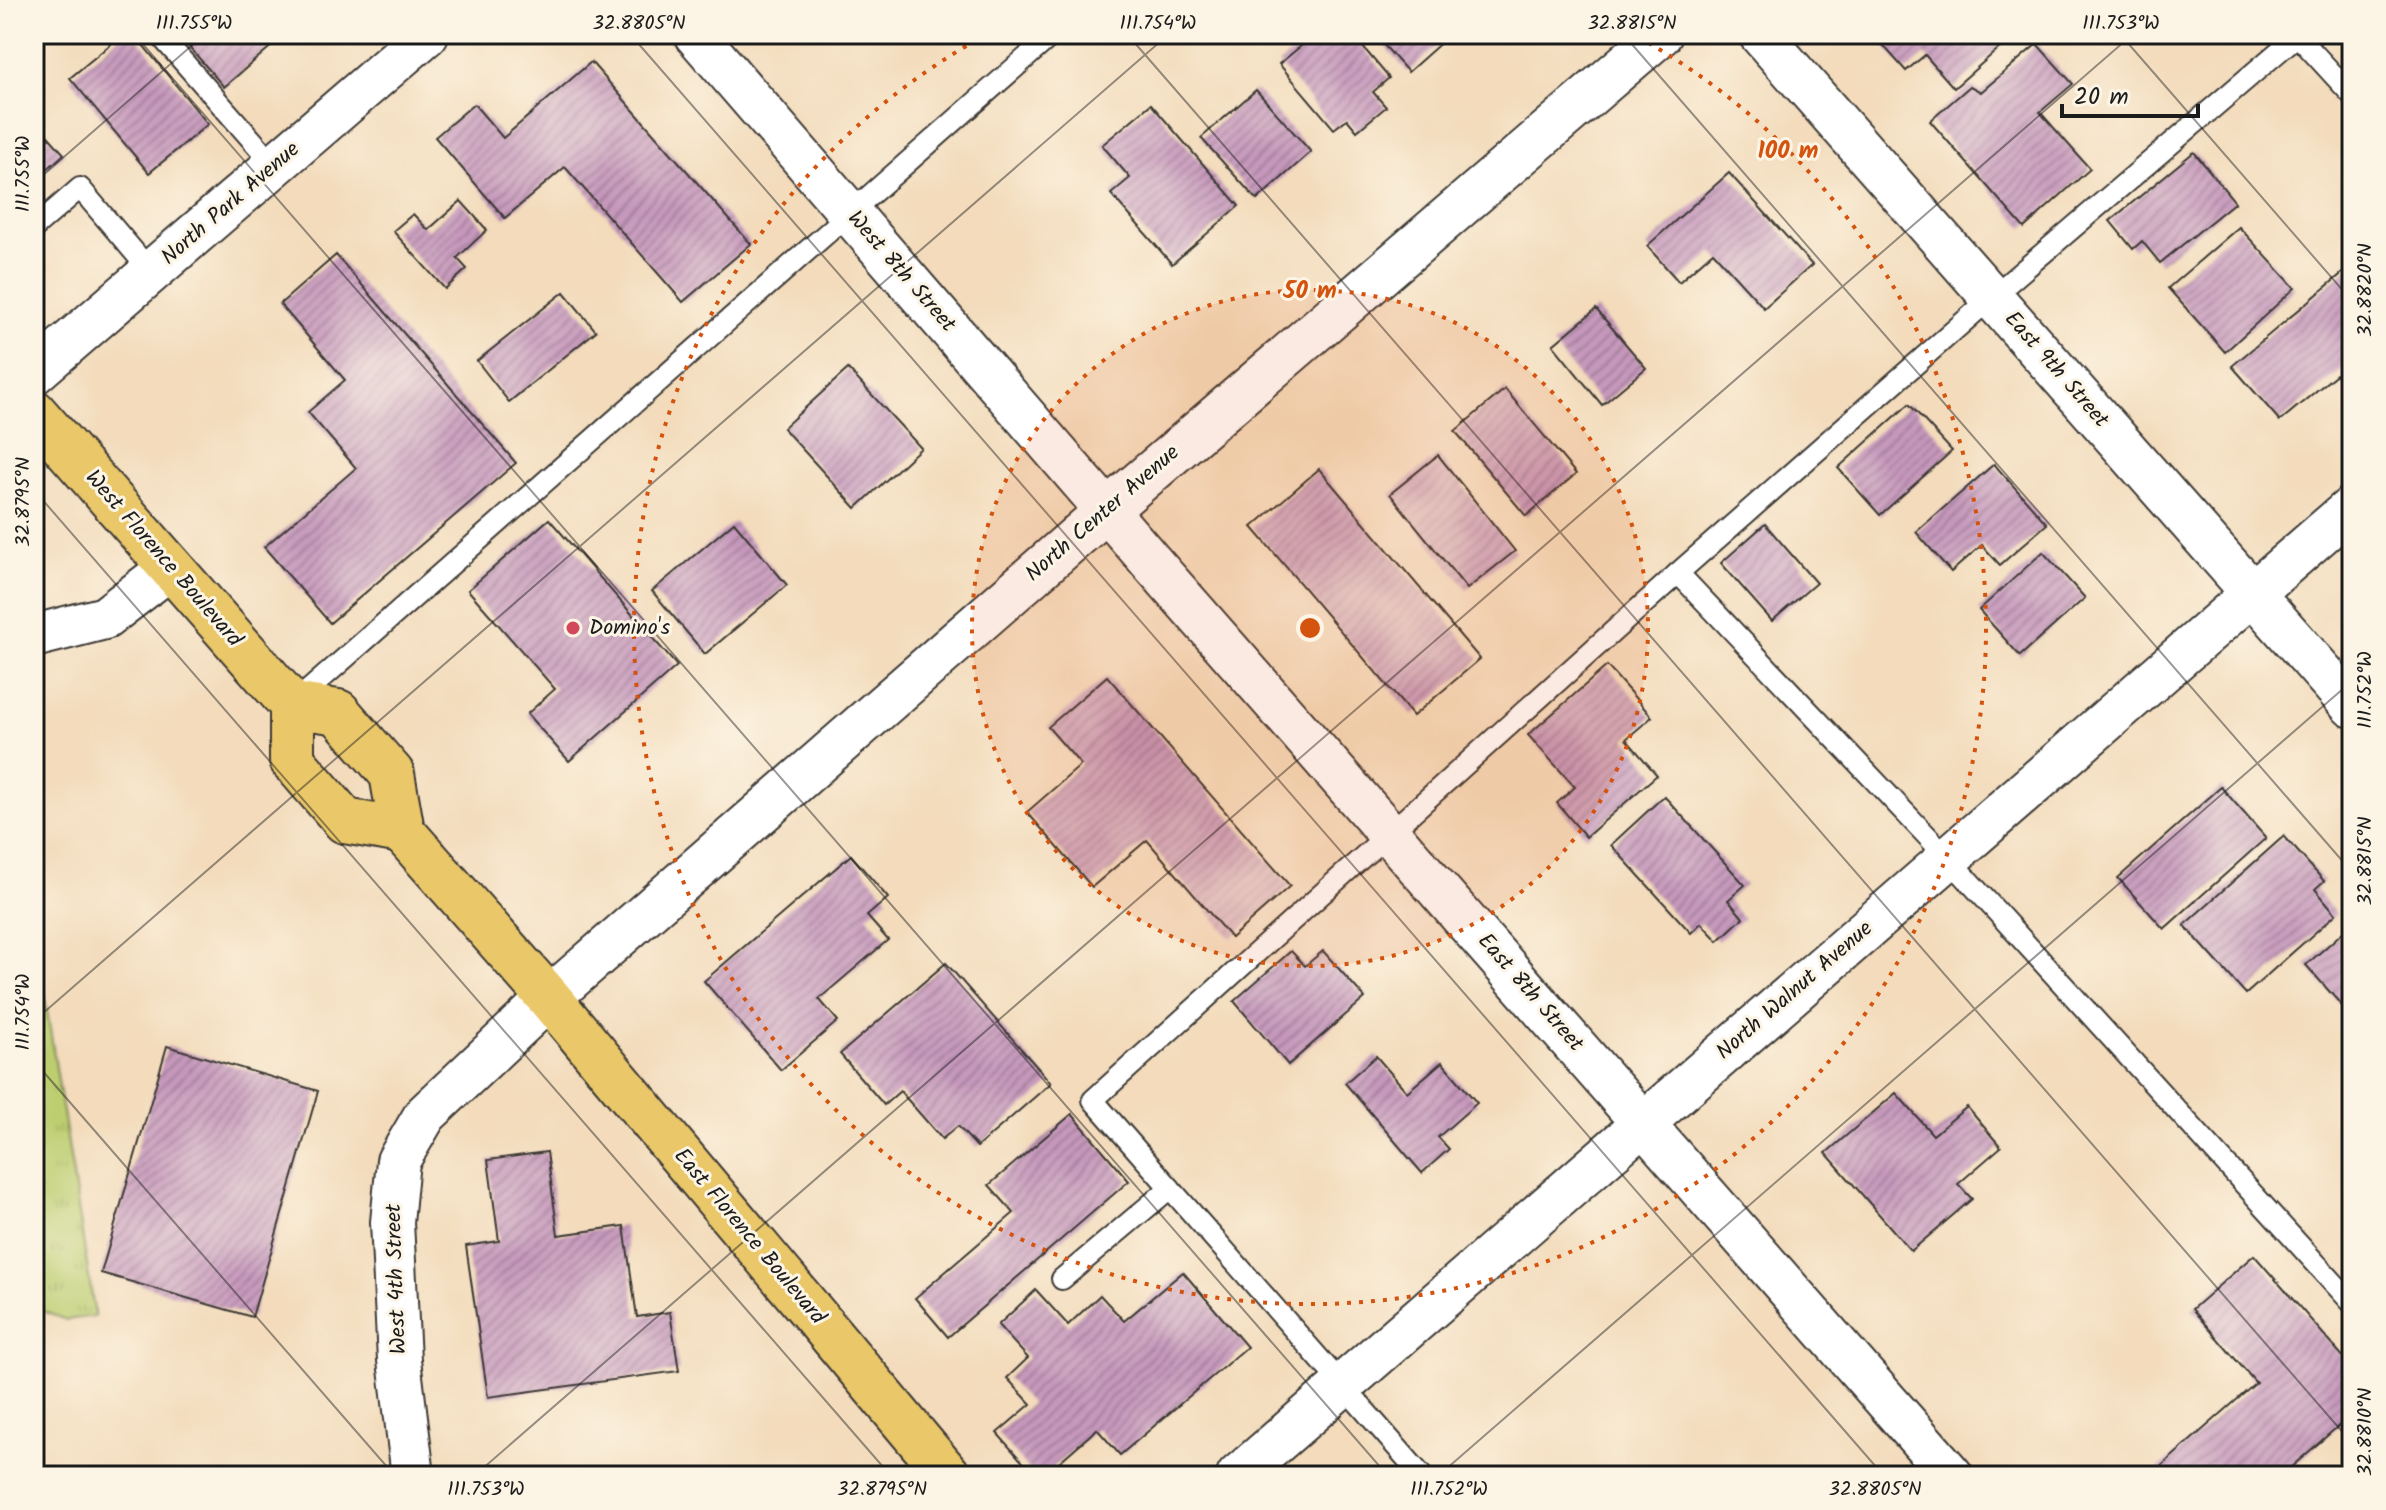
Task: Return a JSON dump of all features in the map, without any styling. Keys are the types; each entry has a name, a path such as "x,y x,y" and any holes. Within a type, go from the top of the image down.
{"main road":[{"name":"West Florence Boulevard","path":"34,412 292,705"},
{"path":"402,831 345,821 292,760 292,705 338,712 392,774 402,831 549,998"},
{"name":"East Florence Boulevard","path":"549,998 949,1476"}],"street":[{"name":"North Park Avenue","path":"34,373 427,34"},
{"name":"West 8th Street","path":"695,34 1106,511"},
{"name":"North Center Avenue","path":"549,998 1106,511 1661,34"},
{"name":"East 9th Street","path":"1760,34 2352,706"},
{"name":"North Walnut Avenue","path":"1238,1476 2352,507"},
{"name":"East 8th Street","path":"1106,511 1952,1476"},
{"path":"34,636 105,618 171,567"},
{"name":"West 4th Street","path":"413,1476 399,1360 392,1222 398,1161 425,1115 549,998"}],"lane":[{"path":"159,34 275,166"},
{"path":"292,705 1053,34"},
{"path":"1422,1476 1093,1100 1678,573 2298,34 2352,95"},
{"path":"34,228 80,188 152,273"},
{"path":"1678,573 1948,858 2352,1303"},
{"path":"1062,1279 1170,1188"}],"green space":[{"path":"34,984 44,991 95,1316 66,1320 34,1308"}],"building":[{"path":"123,34 134,34 208,124 149,173 70,78"},
{"path":"178,34 281,34 283,36 224,87"},
{"path":"1293,34 1352,34 1389,78 1373,92 1386,107 1357,131 1347,119 1334,129 1279,64 1302,45"},
{"path":"1374,34 1439,34 1444,40 1408,72"},
{"path":"1873,34 2013,36 1954,88 1925,55 1906,71"},
{"path":"2037,44 2073,84 2040,112 2090,169 2024,228 1930,121 1970,86 1981,92"},
{"path":"591,62 751,244 683,302 565,167 505,218 435,137 474,104 503,138"},
{"path":"1256,90 1311,152 1257,200 1201,138"},
{"path":"1151,104 1239,206 1172,264 1111,194 1130,178 1102,145"},
{"path":"34,120 64,154 34,181"},
{"path":"2194,152 2235,202 2160,263 2142,241 2133,249 2110,221"},
{"path":"1729,173 1812,265 1764,308 1713,252 1679,282 1647,246"},
{"path":"461,201 487,230 457,258 467,269 445,289 393,231 413,214 428,230"},
{"path":"2239,227 2295,288 2225,352 2168,288"},
{"path":"336,255 516,463 330,623 264,547 356,468 308,412 345,380 280,304"},
{"path":"2352,265 2352,361 2280,421 2232,366"},
{"path":"564,292 596,331 509,402 477,361"},
{"path":"1596,309 1646,368 1602,405 1553,345"},
{"path":"848,369 921,448 856,508 783,428"},
{"path":"1505,389 1576,474 1526,516 1455,431"},
{"path":"1909,404 1952,451 1880,515 1838,468"},
{"path":"1438,455 1515,551 1467,589 1390,494"},
{"path":"1994,464 2047,524 2000,565 1982,545 1951,572 1916,532"},
{"path":"1319,469 1480,659 1413,716 1252,527"},
{"name":"Domino's","path":"549,519 677,666 569,761 527,714 555,689 468,590"},
{"path":"734,522 787,585 705,654 652,591"},
{"path":"1765,524 1816,583 1772,621 1721,563"},
{"path":"2043,552 2085,598 2020,656 1979,610"},
{"path":"1607,666 1652,717 1626,739 1657,775 1586,837 1557,803 1575,787 1528,735"},
{"path":"1107,676 1290,886 1231,938 1147,840 1092,887 1027,812 1081,765 1048,727"},
{"path":"2221,787 2266,838 2164,929 2118,878"},
{"path":"1664,796 1745,885 1728,900 1743,918 1718,941 1701,923 1691,933 1611,845"},
{"path":"2284,836 2324,881 2315,889 2336,914 2246,994 2184,925"},
{"path":"851,855 888,898 867,916 888,940 819,999 838,1021 781,1070 704,981"},
{"path":"2352,924 2352,1017 2306,965"},
{"path":"1291,951 1305,966 1323,951 1365,998 1288,1065 1234,1001"},
{"path":"946,963 1051,1083 977,1147 958,1126 942,1139 900,1091 884,1105 840,1054"},
{"path":"167,1046 318,1091 252,1317 101,1273"},
{"path":"1376,1056 1407,1092 1442,1062 1477,1103 1438,1137 1449,1149 1422,1173 1345,1083"},
{"path":"1896,1093 1933,1135 1967,1107 2001,1147 1958,1184 1972,1199 1911,1251 1826,1153"},
{"path":"1072,1114 1129,1181 948,1337 915,1298 1014,1213 989,1185"},
{"path":"547,1152 558,1235 624,1226 637,1317 670,1312 679,1371 488,1397 466,1246 499,1241 488,1160"},
{"path":"2254,1255 2352,1367 2352,1414 2281,1476 2150,1476 2256,1383 2192,1309"},
{"path":"1183,1272 1247,1347 1120,1455 1097,1429 1043,1476 1035,1476 997,1433 1031,1404 1007,1378 1028,1358 998,1325 1036,1290 1068,1325 1100,1295 1124,1321"}],"place":[{"name":"Domino's","path":"573,628"}]}
